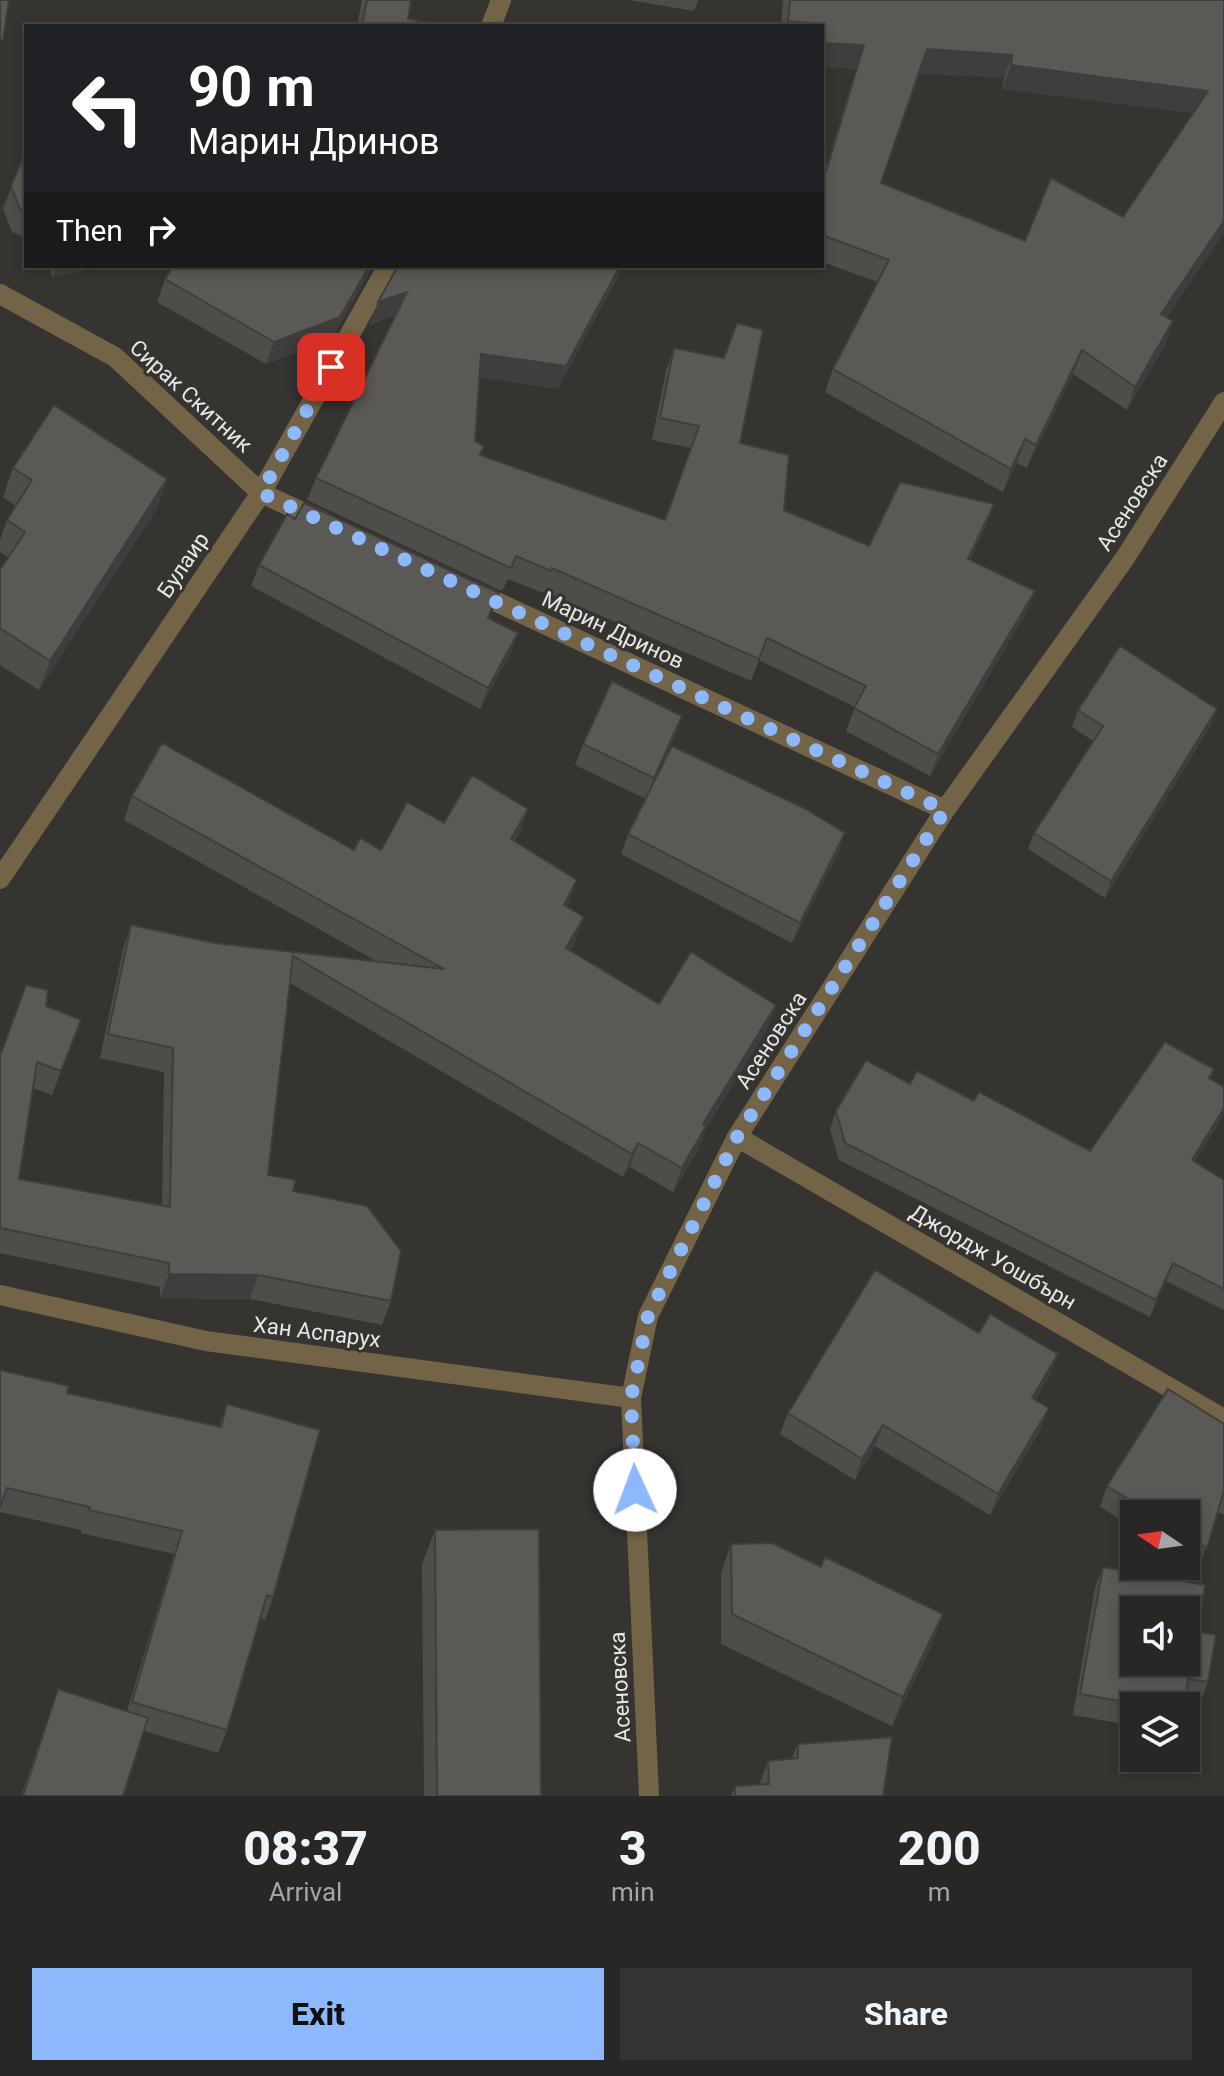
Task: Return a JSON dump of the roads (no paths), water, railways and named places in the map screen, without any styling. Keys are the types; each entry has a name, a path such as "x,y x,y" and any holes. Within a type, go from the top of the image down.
{"street":[{"path":"492,24 501,0"},
{"name":"Булаир","path":"0,879 261,493 387,268"},
{"name":"Сирак Скитник","path":"0,294 115,357 261,493"},
{"name":"Асеновска","path":"649,1796 631,1398 648,1316 737,1137 945,810 1125,558 1224,402"},
{"path":"261,493 347,532"},
{"name":"Марин Дринов","path":"461,585 945,810"},
{"name":"Джордж Уошбърн","path":"737,1137 1224,1419"},
{"name":"Хан Аспарух","path":"0,1295 206,1341 631,1398"}]}
